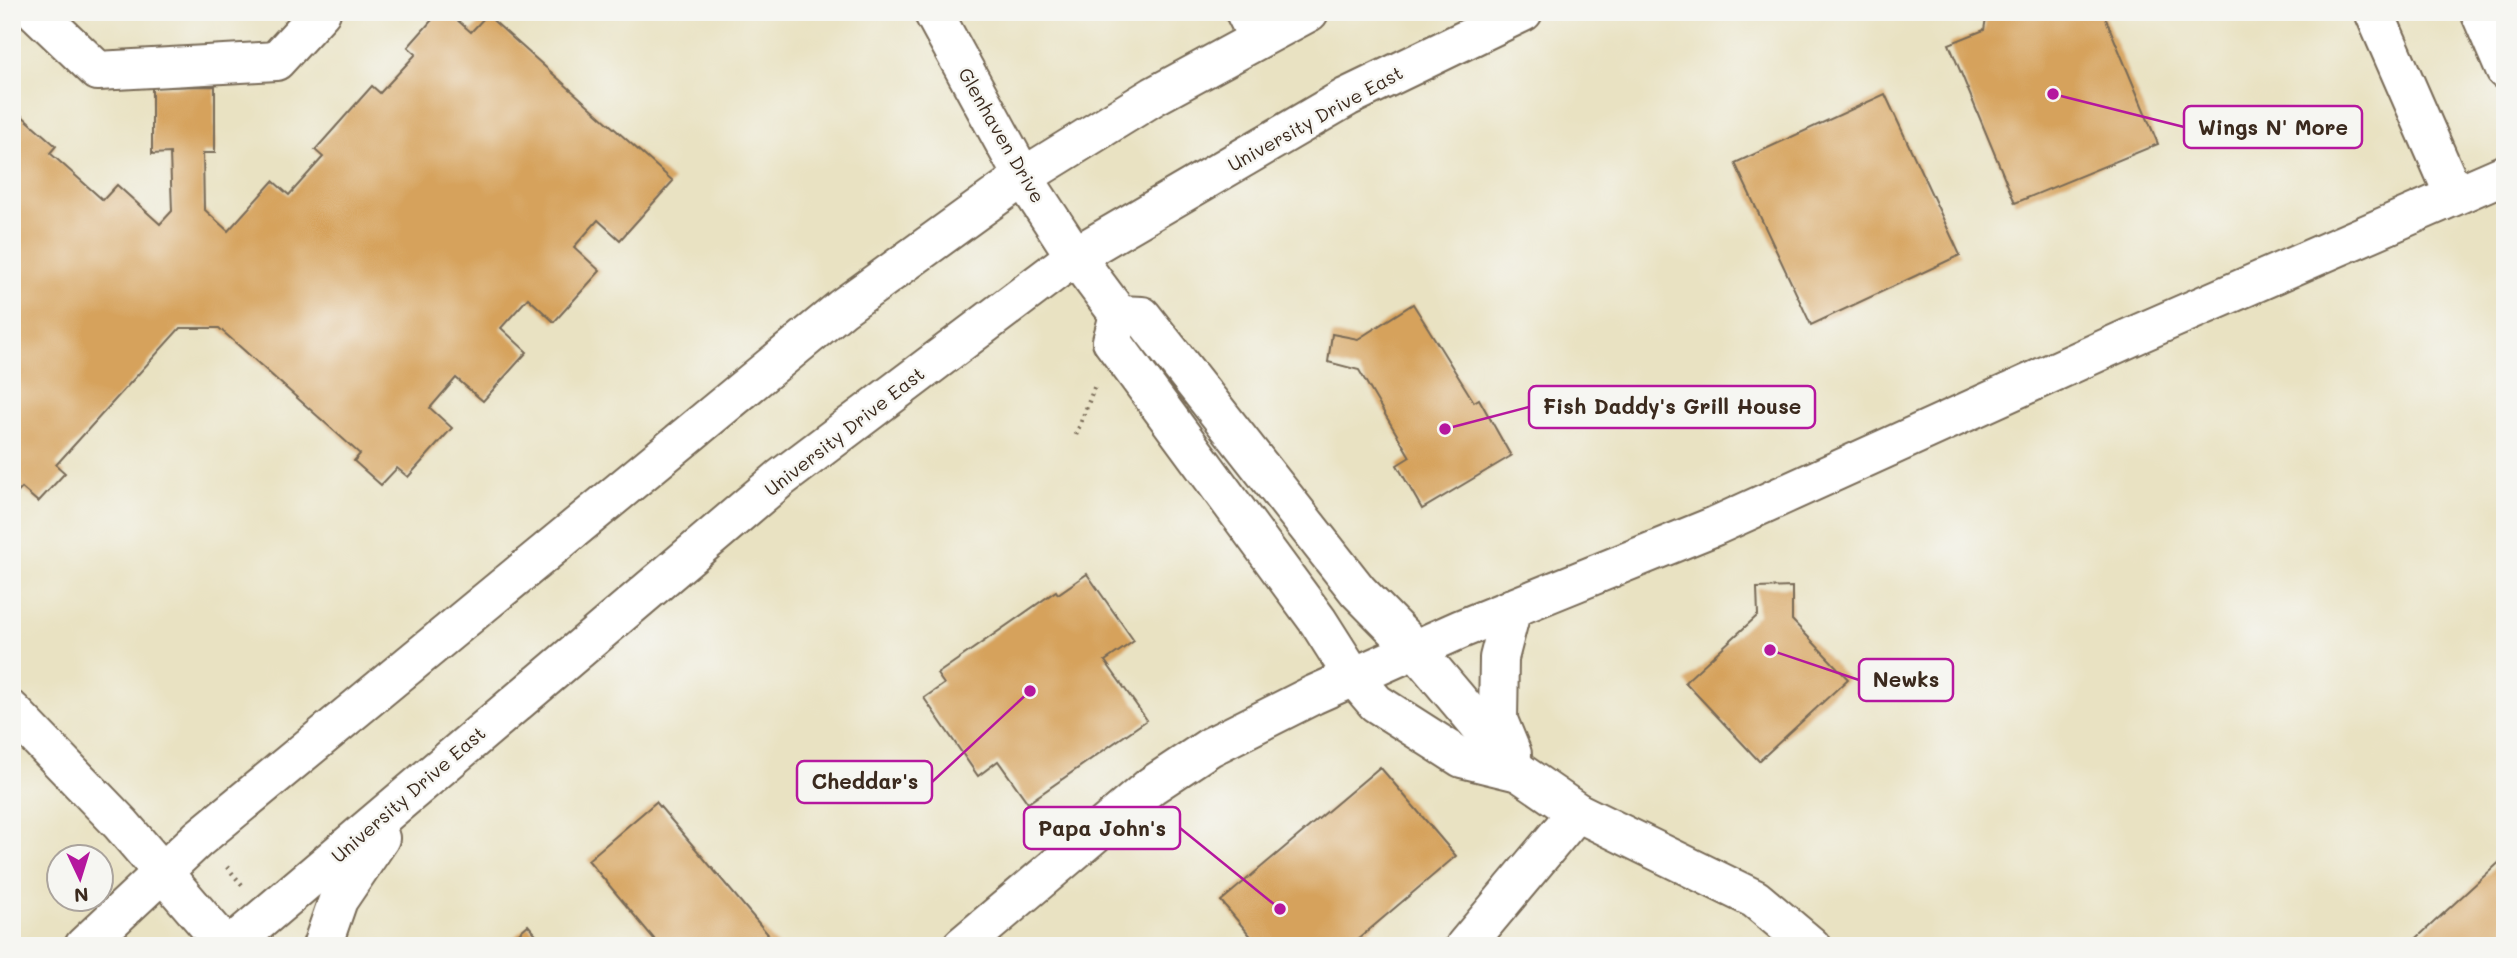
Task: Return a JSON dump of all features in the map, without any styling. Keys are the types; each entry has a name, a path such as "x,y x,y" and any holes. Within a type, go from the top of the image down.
{"main road":[{"path":"36,12 98,71 276,61 321,12"},
{"name":"Glenhaven Drive","path":"933,12 1023,177 1075,256 1119,315"},
{"path":"84,946 209,831 842,307 1023,177 1154,96 1252,25 1309,12"},
{"name":"University Drive East","path":"228,946 781,478 1075,256 1347,97 1523,12"},
{"path":"2374,12 2454,195"},
{"path":"2480,12 2505,70"},
{"path":"962,946 1151,786 1210,747 1353,676 1715,526 2505,174"},
{"path":"1520,772 1462,758 1376,703 1353,676 1318,621 1112,341 1119,315 1142,316 1359,592 1415,649 1520,772 1577,812 1755,899 1811,946"},
{"path":"1512,608 1499,658 1498,720 1520,772"},
{"path":"12,711 121,824 228,946"},
{"path":"322,946 338,900 421,781"},
{"path":"1465,946 1577,812"}],"path":[{"path":"1076,435 1101,373"}],"building":[{"path":"439,12 448,12 471,32 487,15 673,181 620,240 598,220 574,247 600,271 554,322 528,298 501,328 527,352 483,401 456,378 430,408 452,428 408,477 397,468 381,485 354,461 360,454 219,328 180,328 56,465 65,473 38,502 22,488 12,499 12,119 15,122 21,115 56,146 50,153 103,200 117,185 160,224 172,211 170,153 152,154 152,87 215,86 215,153 203,153 204,209 228,231 273,181 289,195 323,157 315,150 372,86 380,93 416,54 408,47"},
{"path":"1987,12 2103,12 2158,144 2015,203 1949,44 1984,30"},
{"path":"1885,94 1960,255 1811,325 1735,163"},
{"path":"1413,304 1474,402 1479,399 1511,456 1422,509 1397,465 1410,457 1359,370 1328,362 1332,334 1358,339"},
{"path":"1087,574 1134,641 1105,661 1147,720 1028,803 998,761 978,776 924,698 944,684 937,674 1056,591 1058,594"},
{"path":"1792,587 1792,620 1848,679 1759,761 1685,682 1758,615 1757,588"},
{"path":"1380,767 1456,856 1350,946 1259,946 1221,901"},
{"path":"656,802 778,946 660,946 588,860"},
{"path":"2505,857 2505,946 2408,946"},
{"path":"528,925 546,946 504,946"}],"place":[{"name":"Wings N' More","path":"2053,94"},
{"name":"Fish Daddy's Grill House","path":"1445,429"},
{"name":"Newks","path":"1770,650"},
{"name":"Cheddar's","path":"1030,691"},
{"name":"Papa John's","path":"1280,909"}]}
